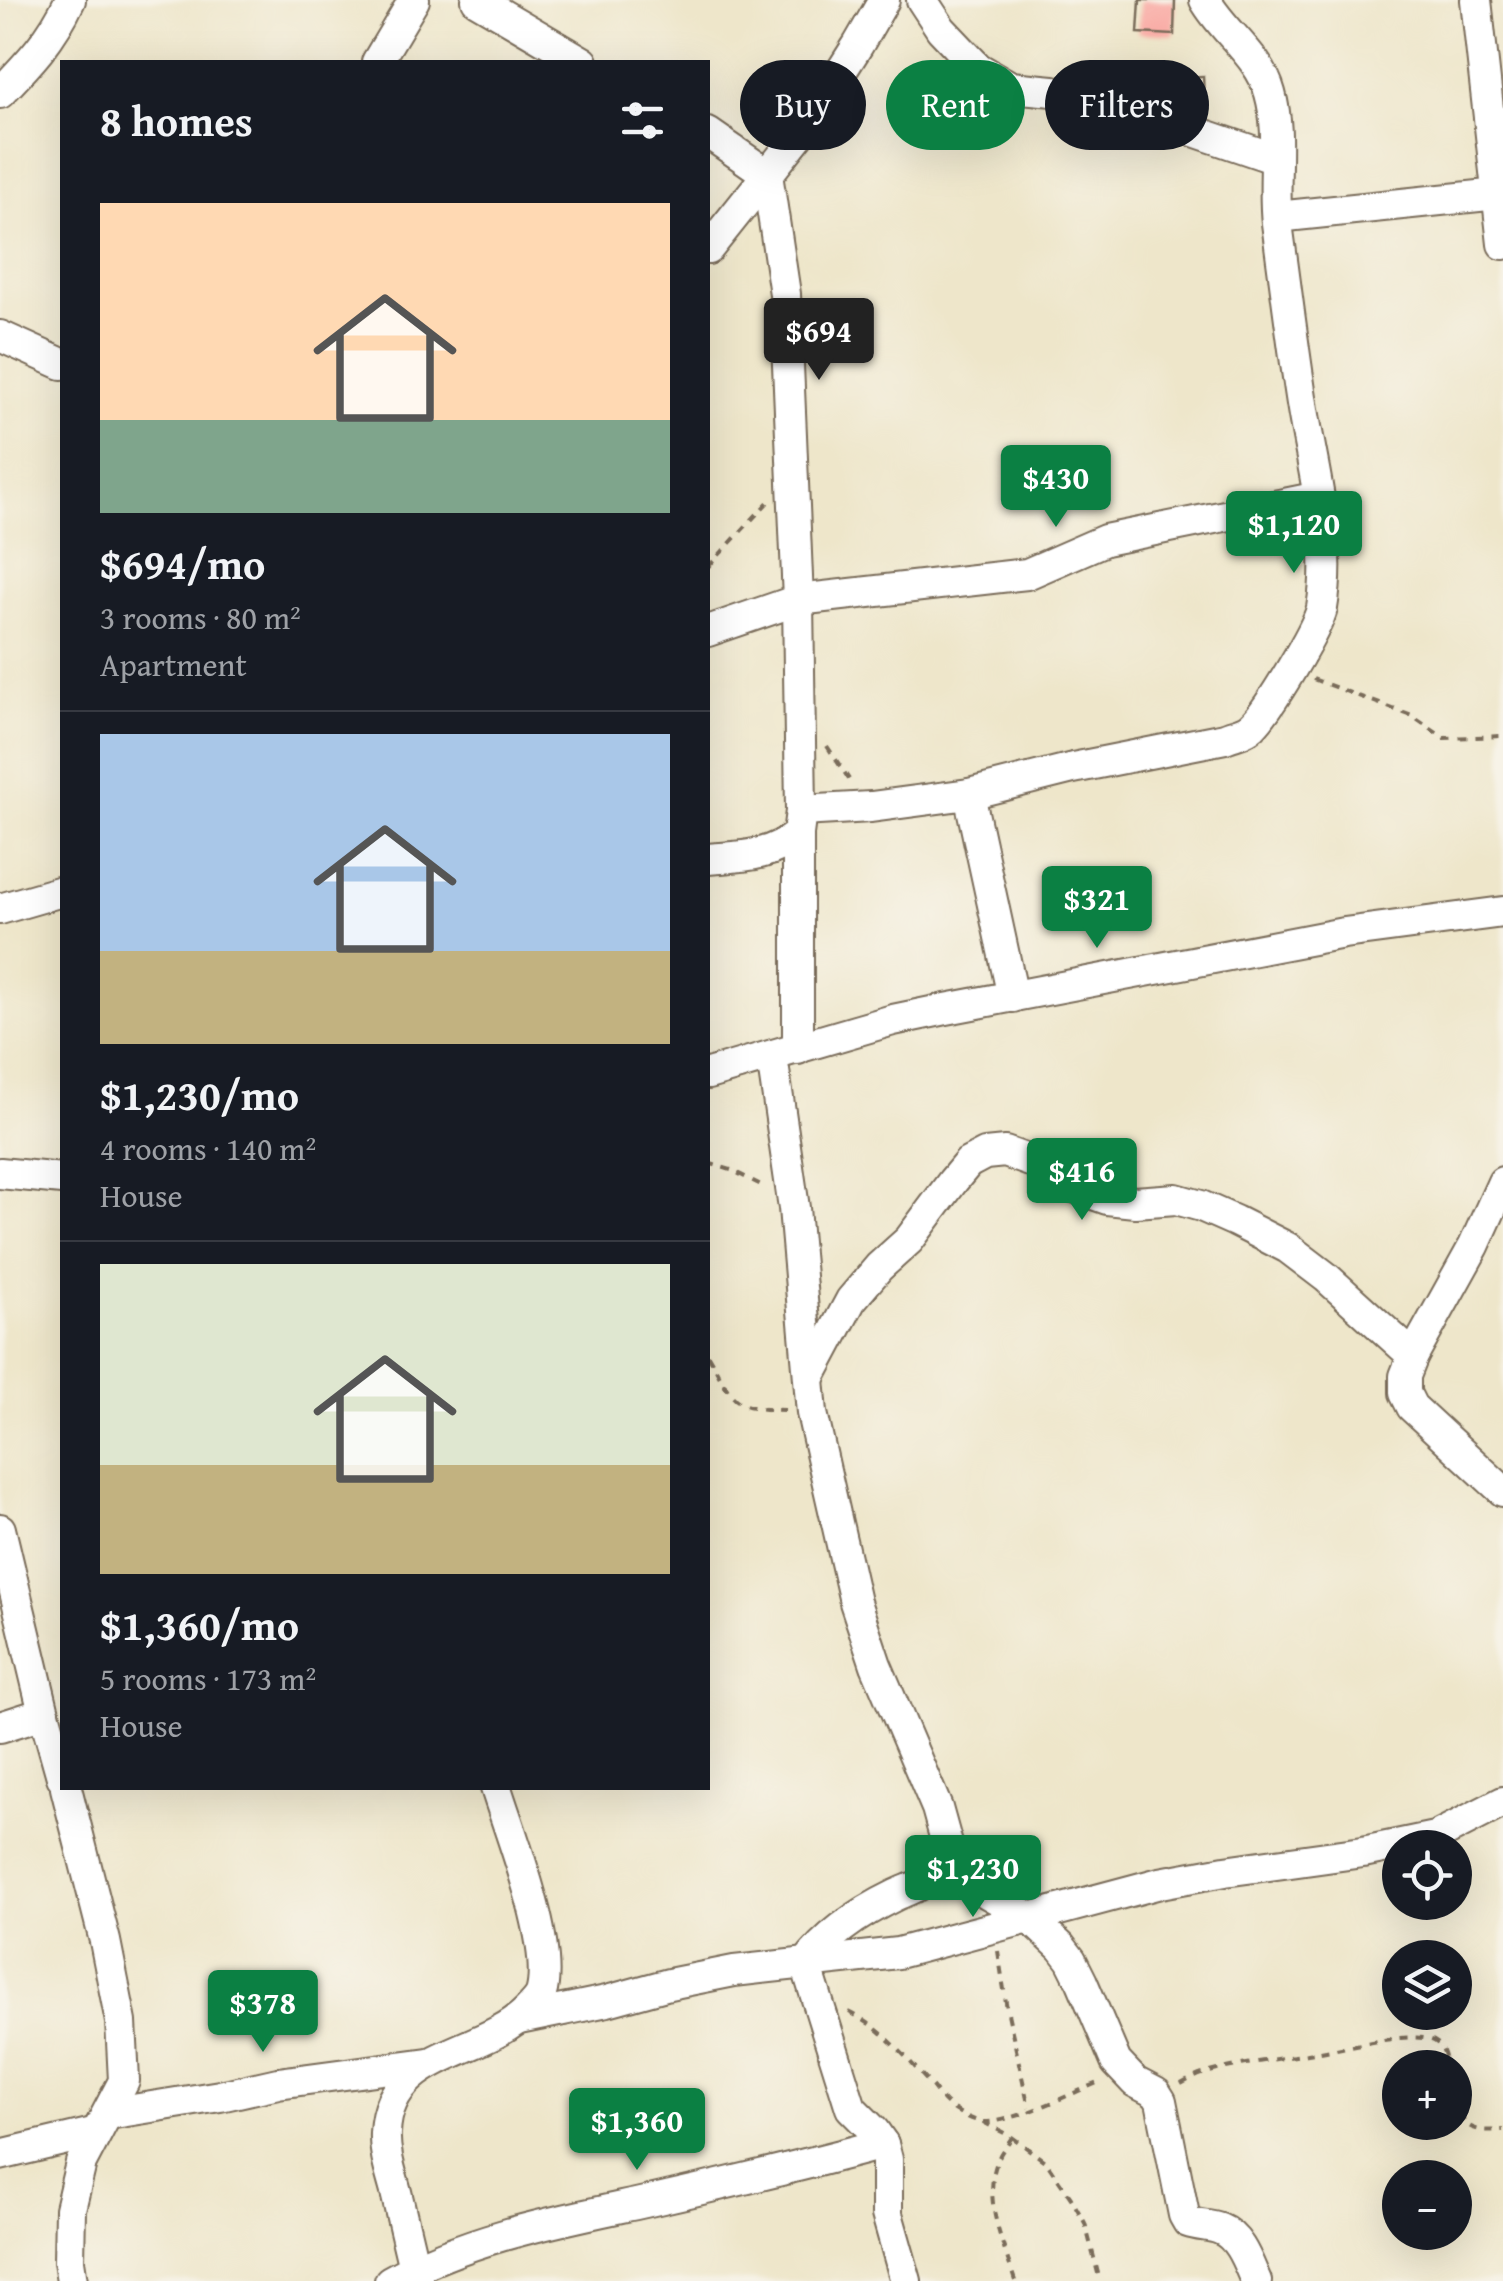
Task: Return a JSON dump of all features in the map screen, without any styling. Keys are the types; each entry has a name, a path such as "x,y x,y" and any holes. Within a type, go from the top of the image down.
{"street":[{"path":"0,93 58,28 70,0"},
{"path":"378,60 414,0"},
{"path":"477,0 580,60"},
{"path":"710,246 807,125 884,0"},
{"path":"922,0 941,29 978,68 1011,88 1053,91 1276,158"},
{"path":"710,859 759,854 782,846 799,822 872,806 969,794 1073,768 1225,738 1249,730 1266,711 1290,671 1321,612 1324,560 1319,497 1276,217 1275,126 1270,91 1249,54 1205,0"},
{"path":"1476,0 1503,244"},
{"path":"710,134 767,174 786,294 798,600 799,822 785,1053 812,1412 855,1602 876,1665 938,1808 950,1856 947,1870 836,1931 806,1964"},
{"path":"1276,217 1498,194"},
{"path":"5,333 60,363"},
{"path":"710,629 798,600 1027,574 1105,540 1319,497"},
{"path":"969,794 1013,997"},
{"path":"0,910 60,892"},
{"path":"710,1073 893,1020 1344,933 1503,912"},
{"path":"810,1377 851,1300 878,1267 909,1240 968,1163 985,1154 1005,1152 1034,1162 1060,1182 1106,1199 1176,1199 1235,1221 1288,1248 1413,1356"},
{"path":"0,1173 60,1179"},
{"path":"1503,1182 1405,1376 1405,1393 1412,1407 1503,1490"},
{"path":"0,1529 60,1770"},
{"path":"0,1727 44,1713"},
{"path":"67,1790 105,1941 121,2022 124,2080 81,2163 70,2209 72,2281"},
{"path":"0,2155 102,2123 278,2082 428,2063 493,2035 519,2019 540,1997 544,1963 538,1923 497,1790"},
{"path":"519,2019 734,1971 898,1953 1160,1883 1435,1838 1503,1802"},
{"path":"947,1870 1028,1917 1071,1960 1116,2062 1161,2101 1188,2222 1223,2230 1234,2239 1256,2281"},
{"path":"978,1888 995,1926"},
{"path":"806,1964 851,2108 884,2144 888,2214 906,2281"},
{"path":"428,2063 404,2083 388,2110 385,2132 407,2276 450,2251 494,2237 884,2144"}],"path":[{"path":"710,565 793,475"},
{"path":"1290,671 1412,716 1444,738 1503,736"},
{"path":"825,743 872,806"},
{"path":"710,1164 760,1184 794,1208"},
{"path":"710,1358 741,1405 812,1412"},
{"path":"995,1926 1006,2009 1029,2110"},
{"path":"817,2000 865,2020 948,2106 1012,2137 1046,2162 1085,2224 1100,2281"},
{"path":"1161,2101 1188,2080 1207,2072 1276,2058 1418,2037 1431,2039 1443,2050"},
{"path":"984,2122 1029,2110 1125,2072"},
{"path":"1472,2128 1503,2130"},
{"path":"1012,2137 999,2157 993,2178 993,2200 1014,2281"}],"building":[{"path":"1140,0 1175,0 1174,35 1138,33"}]}
